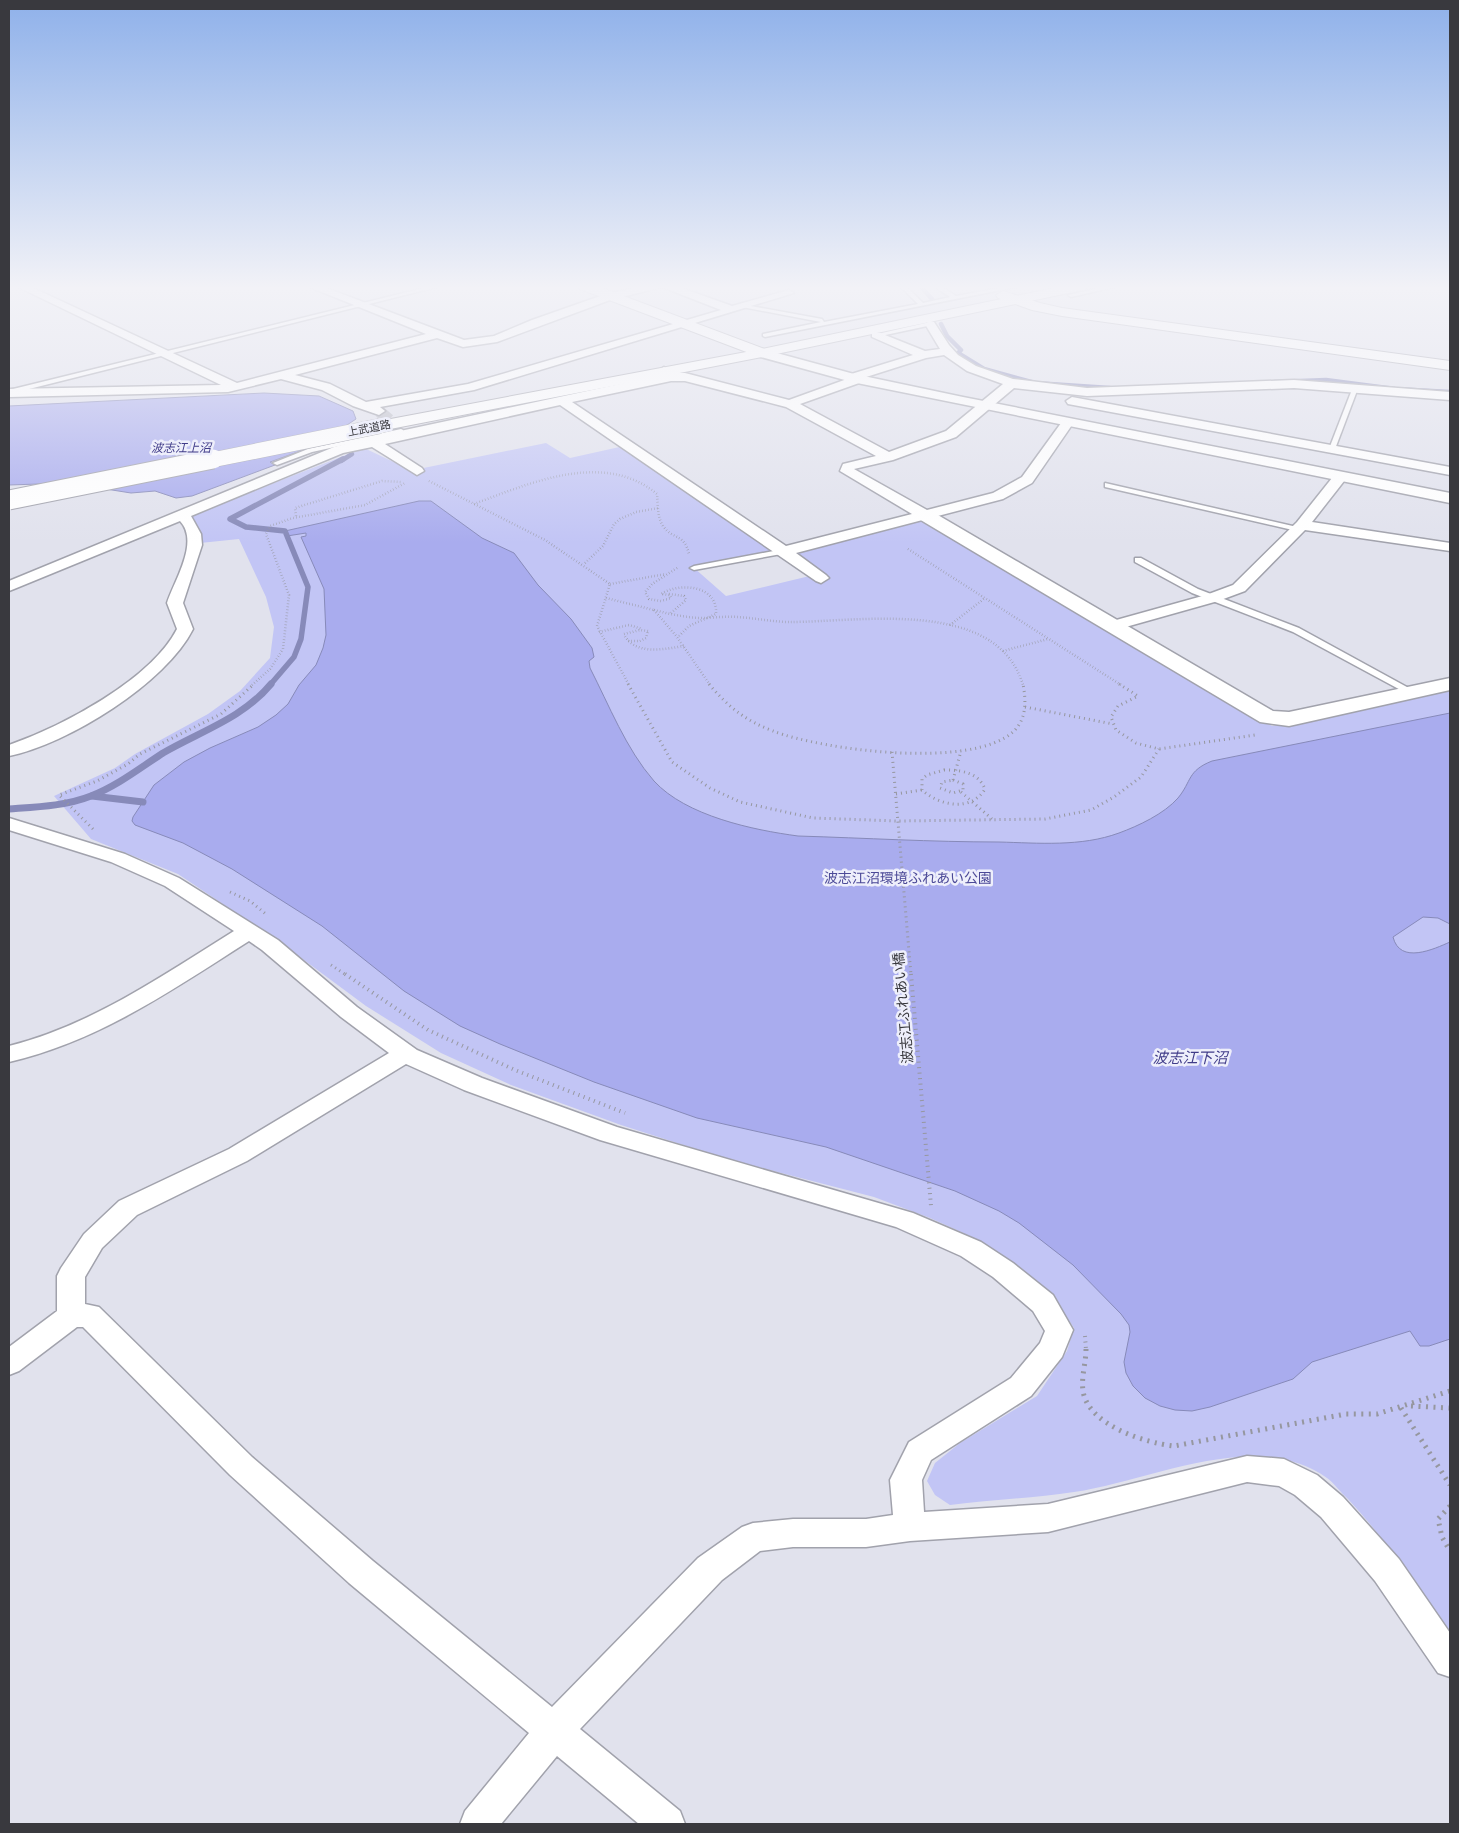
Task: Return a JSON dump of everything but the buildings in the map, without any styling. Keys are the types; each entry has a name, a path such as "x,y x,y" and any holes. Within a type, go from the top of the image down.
{"main road":[{"name":"上武道路","path":"9,491 374,421 617,372"},
{"name":"上武道路","path":"9,500 374,421 679,372"}],"street":[{"path":"202,372 236,387"},
{"path":"9,393 236,387 295,372"},
{"path":"9,586 304,463 374,421 470,387 522,372"},
{"path":"831,372 983,406 1450,498"},
{"path":"790,404 874,372"},
{"path":"982,372 1012,383 1091,405 1450,471"},
{"path":"282,375 326,387 374,421 402,432 488,419 668,374 790,404 888,457"},
{"path":"1450,396 1355,388 1267,385 1087,392 1012,383 951,434 888,457 848,467 847,471 1115,625 1268,717 1288,718 1450,684"},
{"path":"562,401 821,578"},
{"path":"374,421 417,471"},
{"path":"784,551 998,496 1027,480 1068,422"},
{"path":"1320,472 1332,449"},
{"path":"1115,625 1212,598 1240,588 1300,527 1341,476"},
{"path":"9,751 54,734 74,724 121,693 162,660 179,643 185,629 175,603 195,548 191,524 181,514"},
{"path":"1300,527 1450,548"},
{"path":"9,824 78,845 143,868 172,882 270,945 349,1012 406,1053 472,1084 609,1134 904,1220 971,1249 1003,1270 1043,1303 1059,1330 1052,1349 1021,1387 920,1451 906,1480 910,1527"},
{"path":"9,1054 77,1034 108,1018 249,931"},
{"path":"71,1316 71,1276 92,1241 128,1208 238,1155 406,1053"},
{"path":"9,1363 71,1316 89,1315 241,1466 361,1572 667,1824"},
{"path":"478,1824 553,1732 710,1569 753,1537 793,1534 866,1533 910,1527 1048,1518 1247,1469 1284,1473 1306,1485 1332,1507 1388,1570 1450,1661"}],"lane":[{"path":"9,393 94,372"},
{"path":"1332,449 1355,388"},
{"path":"276,463 310,450 402,432"},
{"path":"1108,485 1300,527"},
{"path":"694,568 784,551"},
{"path":"1138,560 1212,598 1296,630 1411,692"}],"path":[{"path":"417,471 424,479 473,504 528,528 585,562 610,584"},
{"path":"473,504 535,481 601,471 626,476 645,484 657,494 660,519 664,528 681,537 688,544 689,555 685,561"},
{"path":"68,804 59,795 97,781 128,764 140,754 221,714 270,669 283,649 284,625 289,595 266,534 270,526 296,516 367,505 403,483 410,482 382,481 296,508 296,516"},
{"path":"585,562 597,554 610,535 613,524 625,516 639,511 659,508"},
{"path":"610,584 597,626 599,632 672,762 710,788 740,802 805,816 898,821 1045,819 1092,810 1114,797 1141,777 1159,749 1136,743 1116,730 1111,717 1118,706 1138,696 908,548"},
{"path":"669,594 671,598 661,601 649,599 645,592 652,584 680,566"},
{"path":"610,584 694,568"},
{"path":"671,613 686,600 684,596 661,594 666,589 678,586 710,595 716,601 718,607 716,614 689,626 678,637"},
{"path":"606,598 671,613 709,618 724,616 788,622 880,616 915,618 949,625 982,638 1003,651 1019,671 1026,692 1022,720 1007,737 978,748 960,750 892,752 831,747 782,736 748,720 721,700 669,624 653,609"},
{"path":"949,625 985,598"},
{"path":"599,632 629,625 648,631"},
{"path":"648,631 635,631 624,634 627,641 642,648 667,649 684,646"},
{"path":"627,641 640,641 646,638 648,631"},
{"path":"1003,651 1048,638"},
{"path":"1025,706 1114,724"},
{"path":"953,780 960,750"},
{"name":"波志江ふれあい橋","path":"892,752 931,1209"},
{"path":"896,794 922,790 933,799 942,802 970,802 983,794 983,784 972,774 944,770 927,775 922,779 922,790"},
{"path":"953,780 964,786 960,792 949,793 940,788 942,782 953,780"},
{"path":"960,792 992,820"},
{"path":"1408,1406 1450,1408"},
{"path":"1401,1408 1448,1478 1450,1485"},
{"path":"1450,1506 1438,1518 1442,1537 1450,1551"}],"green space":[{"name":"波志江下沼","path":"546,443 570,458 624,446 776,550 693,567 726,596 822,573 793,555 797,551 918,519 927,520 1272,726 1450,690 1450,1635 1402,1565 1348,1499 1330,1480 1299,1464 1268,1457 1236,1457 1169,1469 1074,1492 950,1505 935,1495 927,1481 935,1463 960,1443 1037,1396 1067,1351 1074,1328 1054,1298 1012,1263 981,1241 930,1218 874,1197 727,1159 621,1125 511,1085 441,1053 366,1006 281,943 178,874 91,839 54,796 115,768 135,754 208,714 240,691 270,658 274,627 266,597 239,539 200,543 192,515 364,448 409,471"}],"water":[{"name":"波志江上沼","path":"264,393 319,396 353,411 356,419 317,445 270,462 275,465 192,496 176,498 155,491 131,493 68,483 9,485 9,406"},
{"name":"波志江下沼","path":"419,501 431,501 482,538 514,553 538,585 571,619 592,648 594,657 589,661 590,668 619,726 635,755 654,781 684,804 721,819 761,830 798,836 924,841 1044,843 1090,840 1119,833 1158,814 1178,798 1198,769 1212,761 1450,713 1450,924 1438,918 1423,917 1393,937 1397,946 1403,951 1410,953 1427,951 1450,942 1450,1339 1429,1346 1420,1346 1410,1331 1312,1362 1293,1379 1210,1407 1192,1411 1175,1410 1160,1406 1145,1398 1133,1386 1126,1373 1124,1362 1130,1332 1129,1325 1121,1314 1073,1265 1019,1223 999,1211 955,1191 826,1147 697,1118 594,1082 500,1044 460,1026 404,991 322,926 232,869 183,843 135,825 132,821 133,817 154,785 184,762 210,748 258,727 276,715 288,704 299,685 316,665 326,635 324,589 301,537 306,536 306,533 287,536 285,531"}],"waterway":[{"path":"993,372 1035,383 1110,388"},
{"path":"1274,382 1326,380 1395,389 1450,392"},
{"path":"341,461 352,454"},
{"path":"270,685 294,657 301,639 308,587 285,531 246,527 230,519 343,459"},
{"path":"9,809 61,804 101,792 163,753 235,715 260,696 271,684"},
{"path":"92,796 143,802"}],"tunnel":[{"path":"380,412 400,429"}],"park label":[{"name":"波志江沼環境ふれあい公園","path":"908,878"}]}
